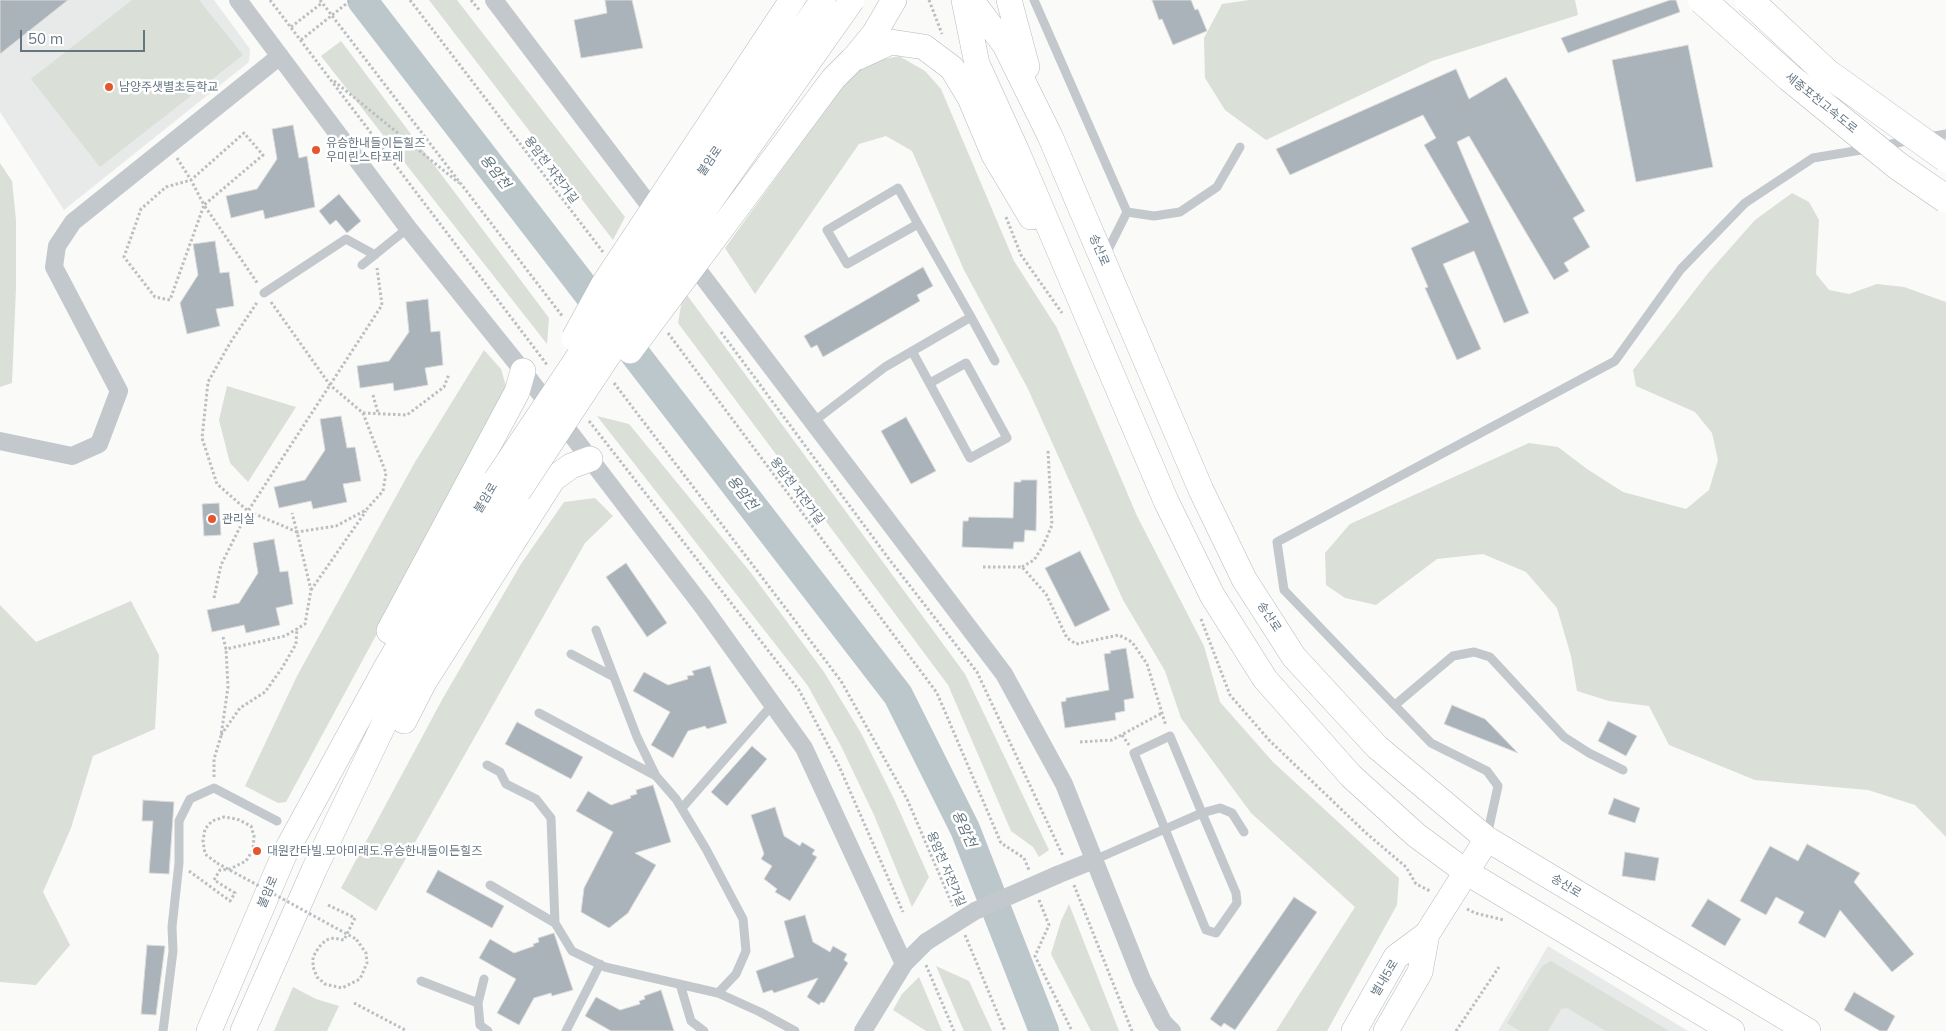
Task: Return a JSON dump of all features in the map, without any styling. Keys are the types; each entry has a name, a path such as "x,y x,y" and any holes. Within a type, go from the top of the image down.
{"highway":[{"name":"세종포천고속도로","path":"1702,0 1790,78 1891,160 1946,199"},
{"path":"1749,0 1827,73 1946,158"}],"street":[{"path":"238,0 408,228 523,371 704,607 804,748 904,964"},
{"path":"494,0 1004,674 1064,784 1142,980 1163,1022 1172,1031"},
{"path":"496,480 603,285 792,0"},
{"name":"불암로","path":"209,1031 284,855 387,666 496,480 684,198 823,0"},
{"name":"불암로","path":"243,1031 314,870 407,676 518,492 704,210 852,0"},
{"path":"518,492 597,395 833,79 874,34 894,0"},
{"path":"964,0 977,64 1166,501 1212,595 1264,679 1351,776 1416,835 1466,872 1732,1031"},
{"name":"송산로","path":"971,0 1005,45 1050,136 1201,490 1244,579 1294,657 1377,747 1486,839 1808,1031"},
{"path":"1009,0 1042,123"},
{"path":"852,60 891,42 924,47 952,68 970,98 994,155 1081,302"},
{"path":"0,441 72,456 99,444 119,390 54,266 57,246 73,222 280,56"},
{"path":"284,855 308,786 517,392 523,371"},
{"path":"314,870 357,813 424,682 553,479 571,466 590,459"},
{"name":"별내5로","path":"1354,1031 1396,957 1427,934 1486,839"},
{"path":"862,1031 904,964 926,942 975,911 1094,860"},
{"name":"별내5로","path":"1386,1031 1420,972 1427,934"}],"lane":[{"path":"1034,0 1127,212"},
{"path":"1486,839 1498,786 1487,771 1432,743 1284,590 1277,542 1616,361 1681,269 1745,203 1813,158 1946,134"},
{"path":"1127,212 1154,216 1180,212 1217,187 1240,147"},
{"path":"918,224 847,264 827,230 898,188 995,361"},
{"path":"1103,260 1127,212"},
{"path":"362,265 408,228"},
{"path":"264,293 346,239 375,255"},
{"path":"813,422 884,367 971,317"},
{"path":"912,351 970,458 1007,438 966,363 930,383"},
{"path":"596,630 637,737 656,776 682,808 711,857 743,919 746,951 736,974 718,993"},
{"path":"1396,705 1453,656 1474,652 1490,657 1564,737 1623,770"},
{"path":"570,654 614,677"},
{"path":"682,808 772,705"},
{"path":"539,713 656,776"},
{"path":"1170,736 1202,813 1236,893 1237,903 1216,933 1206,930 1134,753 1170,736"},
{"path":"487,765 500,772 506,784 536,799 551,818 555,923"},
{"path":"163,1031 173,951 172,927 179,863 179,821 190,799 214,788 277,821"},
{"path":"1094,860 1202,813 1220,808 1232,813 1244,832"},
{"path":"490,885 555,923 572,951 605,967 718,993 760,1012 795,1031"},
{"path":"566,1031 600,964"},
{"path":"484,979 478,1003 480,1025 488,1031"},
{"path":"420,981 478,1003"},
{"path":"680,984 691,1020 704,1031"}],"path":[{"path":"301,40 351,0"},
{"name":"용암천 자전거길","path":"410,0 608,258"},
{"path":"471,0 483,16"},
{"path":"291,27 321,2 567,322"},
{"path":"329,78 464,187"},
{"path":"244,133 263,155 204,205 170,300 155,297 124,257 141,209 166,187 191,180 244,133"},
{"path":"167,146 191,180 204,205 330,386 363,412 386,473 383,491 366,510 310,590"},
{"path":"214,598 221,565 248,511 382,305 375,255"},
{"path":"264,293 230,343 208,382 202,438 217,484 248,511 297,532 336,526 366,510"},
{"path":"717,326 890,560 977,672 1132,1031"},
{"name":"용암천 자전거길","path":"667,332 937,693 1001,843 1024,858 1030,875"},
{"path":"363,412 407,415 444,387 449,374"},
{"name":"용암천 자전거길","path":"609,377 841,681 907,799 956,915"},
{"path":"373,395 378,413"},
{"path":"983,566 1022,567 1034,560 1043,546 1052,525 1048,451"},
{"path":"226,649 284,636 305,624 310,590 292,513"},
{"path":"1022,567 1046,594 1067,638 1076,644 1119,636 1132,642 1147,664 1170,736"},
{"path":"221,736 240,708 265,692 282,668 296,644 297,628"},
{"path":"214,788 214,759 221,736 228,687 226,649 223,637"},
{"path":"1080,742 1112,740 1162,713"},
{"path":"179,863 230,901 235,893 214,880 220,870 230,869 246,861 253,850 254,836 250,826 237,819 224,817 212,821 205,830 202,841 205,854 217,864 225,868 234,873 260,887 278,897 321,920 338,930 347,935 356,940 366,953 367,963 360,979 342,988 325,984 317,977 313,967 313,957 319,947 326,940 334,938 344,940 348,933 352,926 355,918 328,905"},
{"path":"1036,892 1049,925 1035,956 1072,1031"},
{"path":"964,933 1005,1031"},
{"path":"925,964 954,1031"},
{"path":"1456,1031 1499,968"},
{"path":"354,1003 407,1031"}],"shaded area":[{"name":"남양주샛별초등학교","path":"0,0 214,0 250,49 249,62 64,210 0,112"},
{"path":"132,0 199,0 243,55 100,167 31,79"},
{"path":"429,0 457,0 625,217 613,240"},
{"path":"1249,0 1575,0 1578,15 1432,61 1266,140 1225,110 1205,78 1204,38 1222,4"},
{"path":"341,41 549,318 547,344 321,56"},
{"path":"899,56 925,71 941,89 1014,261 1057,328 1137,516 1204,646 1220,702 1273,762 1399,878 1397,905 1327,1031 1276,1031 1355,907 1251,813 1181,718 1165,671 1123,600 1028,389 964,270 912,151 886,136 859,144 755,294 725,248 852,73 875,61"},
{"path":"0,163 12,181 16,220 16,288 12,383 0,387"},
{"path":"1792,193 1809,202 1819,220 1816,274 1829,290 1849,294 1877,284 1904,287 1946,302 1946,837 1915,805 1868,790 1755,780 1669,745 1649,706 1609,701 1577,691 1571,656 1557,608 1526,572 1483,554 1437,559 1376,605 1345,598 1326,585 1325,553 1350,524 1529,443 1558,447 1587,469 1623,492 1686,509 1709,490 1718,460 1712,433 1695,412 1636,386 1633,370 1709,272 1755,220"},
{"path":"687,295 965,674 1049,850 1039,857 1033,847 1011,831 948,685 678,323 682,300"},
{"path":"484,350 501,369 506,386 494,417 286,802 278,803 245,786 297,676 415,462"},
{"path":"227,386 296,407 248,482 230,463 219,420"},
{"path":"597,416 629,424 751,573 824,672 861,733 895,801 929,877 912,907 874,815 841,746 808,686"},
{"path":"595,498 613,516 585,543 376,911 341,888 443,698 521,564 564,502"},
{"path":"131,601 159,655 155,729 93,756 71,828 43,892 70,945 36,985 0,982 0,605 36,642"},
{"path":"1069,904 1119,1031 1091,1031 1051,954 1061,921"},
{"path":"1548,946 1688,1031 1498,1031"},
{"path":"1551,961 1669,1031 1606,1031 1567,1008 1561,1009 1548,1031 1520,1031 1507,1023 1542,966"},
{"path":"936,966 969,981 992,1031 964,1031"},
{"path":"919,977 942,1031 926,1031 893,1010 902,994"},
{"path":"293,987 316,999 339,1006 327,1031 274,1031"}],"building":[{"path":"0,0 68,0 0,54"},
{"path":"605,0 632,0 643,48 581,58 574,20 607,13"},
{"path":"1152,0 1191,0 1195,10 1198,9 1207,31 1173,45 1162,19 1159,20"},
{"path":"1670,0 1676,0 1680,12 1568,53 1561,38"},
{"path":"1688,45 1713,167 1636,182 1612,60"},
{"path":"1456,69 1469,99 1506,77 1585,211 1573,218 1590,247 1564,263 1569,271 1554,280 1469,136 1457,142 1529,313 1504,323 1474,251 1443,264 1481,349 1457,360 1425,288 1428,287 1411,248 1469,222 1424,145 1436,138 1423,115 1290,175 1276,149"},
{"path":"293,125 299,158 307,156 315,207 265,219 263,210 231,218 226,196 257,189 277,159 272,129"},
{"path":"339,194 361,221 347,233 336,220 330,225 319,211"},
{"path":"215,241 220,273 229,272 234,306 216,309 220,326 187,334 180,303 198,275 193,244"},
{"path":"923,267 933,286 917,295 920,301 823,357 817,345 811,348 804,336"},
{"path":"428,299 431,332 440,331 443,365 425,368 428,385 394,391 393,383 360,388 357,366 389,361 409,332 406,302"},
{"path":"341,416 347,448 355,447 361,481 343,484 347,502 313,509 311,501 279,508 274,487 305,480 325,450 320,419"},
{"path":"906,417 936,471 911,484 881,431"},
{"path":"1021,480 1037,480 1036,531 1025,530 1024,542 1014,542 1013,549 962,547 963,521 968,521 969,517 1013,518 1014,482 1021,482"},
{"name":"관리실","path":"219,503 221,535 204,536 202,504"},
{"path":"274,539 280,572 288,571 293,604 276,608 280,625 246,633 244,625 212,632 207,610 239,603 258,573 253,543"},
{"path":"1080,551 1110,610 1075,627 1045,568"},
{"path":"626,563 667,623 647,637 606,577"},
{"path":"1126,648 1134,698 1124,700 1125,711 1115,713 1116,720 1065,728 1061,702 1066,701 1066,698 1109,690 1104,654"},
{"path":"710,666 727,723 707,729 705,726 688,731 673,758 651,745 670,712 633,691 644,672 668,685 688,679 687,676 694,675 692,671"},
{"path":"1452,705 1485,719 1518,753 1444,724"},
{"path":"1608,721 1637,736 1626,756 1598,741"},
{"path":"517,722 583,757 571,779 505,744"},
{"path":"752,746 767,759 727,806 711,792"},
{"path":"653,785 671,842 635,853 656,865 628,913 609,928 581,912 584,888 613,832 576,811 588,791 611,805 631,798 630,796 637,794 636,790"},
{"path":"1614,798 1640,808 1635,823 1608,814"},
{"path":"143,800 174,802 169,874 149,873 153,821 142,821"},
{"path":"775,807 784,836 800,846 802,842 815,850 812,854 817,857 790,901 775,892 777,889 764,879 772,866 761,859 764,854 751,815"},
{"path":"1807,844 1860,873 1854,882 1914,954 1892,972 1840,910 1825,938 1798,923 1804,912 1776,897 1766,915 1740,901 1770,846 1798,861"},
{"path":"1625,852 1659,858 1655,881 1622,876"},
{"path":"438,870 504,906 492,928 426,892"},
{"path":"1294,897 1317,912 1235,1030 1224,1023 1221,1027 1210,1019"},
{"path":"1708,899 1741,919 1725,946 1691,926"},
{"path":"805,915 813,942 830,952 833,946 847,954 844,960 848,963 824,1003 821,1002 819,1005 807,997 818,978 774,993 772,990 763,993 756,971 794,957 784,921"},
{"path":"554,933 573,990 552,996 551,993 534,998 519,1025 497,1013 516,979 479,958 490,939 514,953 534,946 533,944 539,942 538,938"},
{"path":"147,945 165,946 156,1015 141,1014"},
{"path":"661,990 674,1031 611,1031 585,1016 596,997 620,1010 640,1004 639,1001 645,999 644,996"},
{"path":"1854,992 1895,1016 1887,1031 1880,1031 1844,1010"}],"waterway":[{"name":"용암천","path":"362,0 898,695 965,829 1044,1031"}],"place":[{"name":"남양주샛별초등학교","path":"109,87"},
{"name":"유승한내들이든힐즈 우미린스타포레","path":"316,150"},
{"name":"관리실","path":"212,519"},
{"name":"대원칸타빌.모아미래도.유승한내들이든힐즈","path":"257,851"}]}
